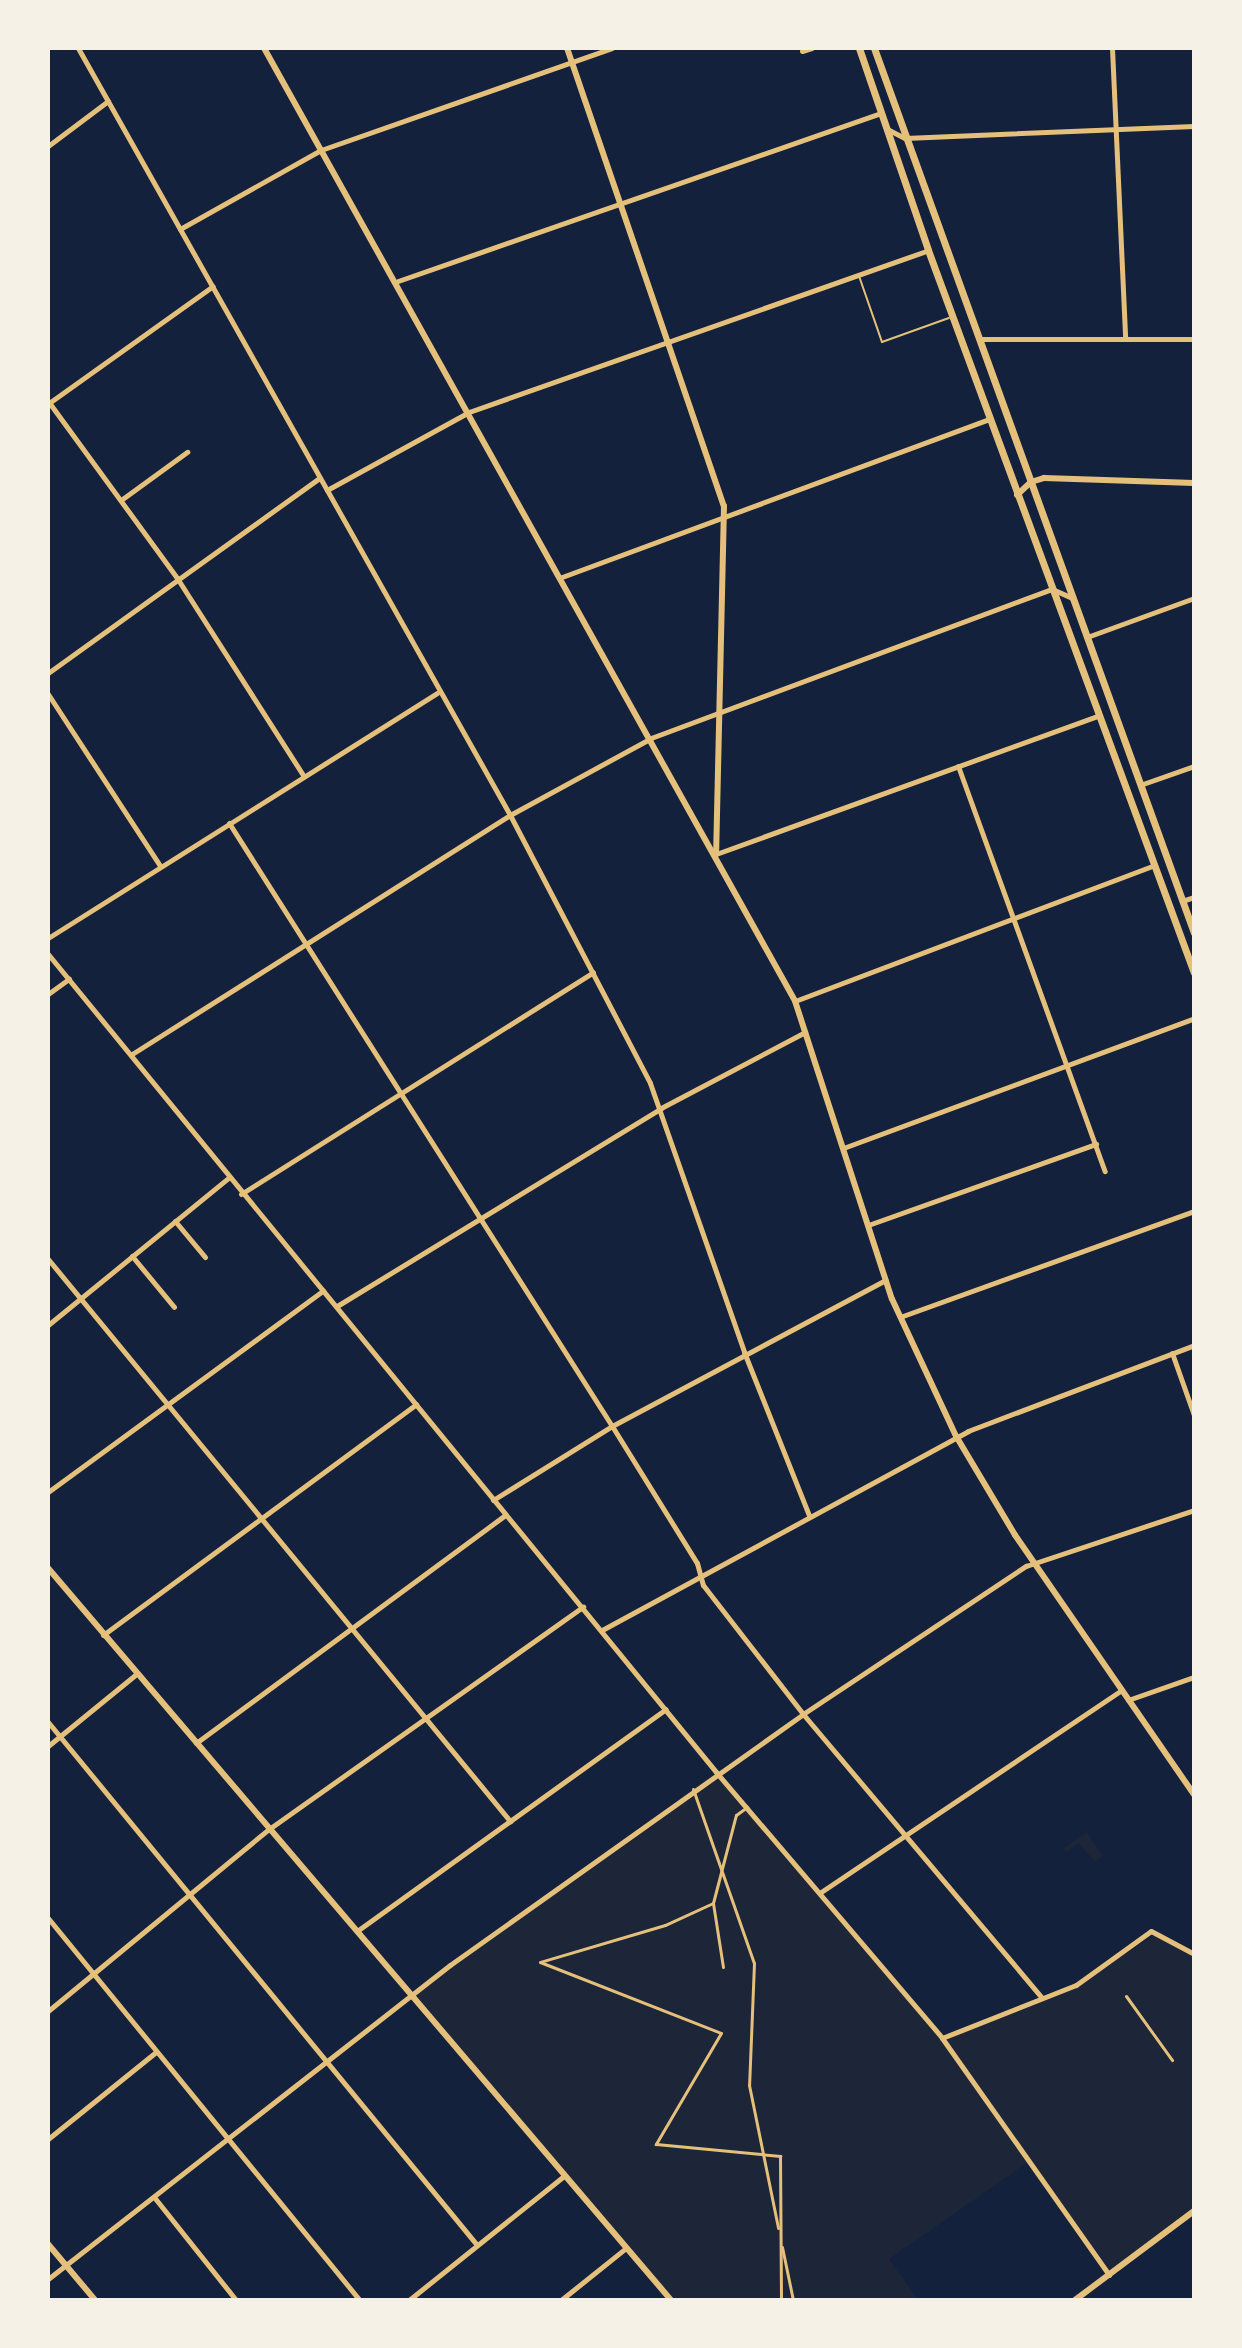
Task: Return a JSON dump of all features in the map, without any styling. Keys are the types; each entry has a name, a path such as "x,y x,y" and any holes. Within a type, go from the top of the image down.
{"main road":[{"path":"264,48 398,281 795,1001 846,1147 886,1280 956,1436 1036,1565 1120,1691 1194,1794"},
{"path":"567,48 725,515 716,854"},
{"path":"859,48 928,250 1194,973"},
{"path":"874,48 1194,933"},
{"path":"1017,495 1031,482 1194,483"},
{"path":"48,1568 135,1675 671,2300"},
{"path":"1075,2300 1194,2211"},
{"path":"48,2244 95,2300"}],"street":[{"path":"78,48 327,490 437,693 510,815 661,1108 744,1352 809,1515"},
{"path":"180,229 321,150 612,48"},
{"path":"802,51 812,48"},
{"path":"1112,48 1125,338"},
{"path":"48,146 108,101"},
{"path":"398,281 882,112"},
{"path":"888,129 905,138 1194,126"},
{"path":"327,490 469,412 928,250"},
{"path":"213,286 48,402 177,578 303,775"},
{"path":"979,339 1194,339"},
{"path":"562,577 990,419"},
{"path":"121,500 187,452"},
{"path":"48,673 319,478"},
{"path":"132,1054 510,815 651,738 1052,589 1070,597"},
{"path":"1086,637 1194,598"},
{"path":"48,938 437,693"},
{"path":"48,694 160,866"},
{"path":"716,854 1098,716"},
{"path":"958,766 1105,1171"},
{"path":"1139,785 1194,766"},
{"path":"229,823 612,1426 700,1574 703,1585 803,1714 1042,1998"},
{"path":"795,1001 1154,865"},
{"path":"1181,902 1194,897"},
{"path":"48,954 716,1772 942,2038 1109,2275"},
{"path":"241,1194 593,972"},
{"path":"48,994 69,979"},
{"path":"846,1147 1194,1018"},
{"path":"337,1306 480,1215 661,1108 807,1031"},
{"path":"871,1224 1096,1144"},
{"path":"48,1325 228,1178"},
{"path":"900,1317 1194,1211"},
{"path":"175,1221 205,1257"},
{"path":"132,1256 174,1307"},
{"path":"48,1259 427,1716 510,1821"},
{"path":"493,1500 612,1426 744,1352 886,1280"},
{"path":"48,1492 323,1291"},
{"path":"602,1630 956,1436 1194,1345"},
{"path":"1172,1353 1194,1415"},
{"path":"102,1635 416,1404"},
{"path":"48,2279 67,2268 411,1996 716,1772 1026,1566 1194,1510"},
{"path":"195,1743 505,1515"},
{"path":"48,2011 269,1829 583,1607"},
{"path":"48,1746 135,1675"},
{"path":"1127,1700 1194,1677"},
{"path":"821,1892 1120,1691"},
{"path":"357,1931 666,1709"},
{"path":"48,1722 477,2245"},
{"path":"693,1789 723,1866 754,1963 749,2085 793,2300"},
{"path":"723,1967 713,1903 736,1815 747,1807"},
{"path":"713,1903 665,1925 540,1962 721,2033 656,2144 780,2156 781,2300"},
{"path":"48,1918 360,2300"},
{"path":"942,2038 1076,1985 1151,1931 1194,1954"},
{"path":"1126,1996 1172,2060"},
{"path":"48,2139 156,2052"},
{"path":"409,2300 564,2176"},
{"path":"154,2197 236,2300"},
{"path":"561,2300 626,2248"}],"lane":[{"path":"858,275 882,342 953,316"}],"shaded area":[{"path":"716,1772 942,2037 1076,1985 1160,1932 1194,1954 1194,2211 1109,2275 1028,2162 889,2259 918,2300 671,2300 411,1996"},
{"path":"1087,1833 1103,1857 1094,1861 1079,1843 1066,1852 1063,1848"}]}
